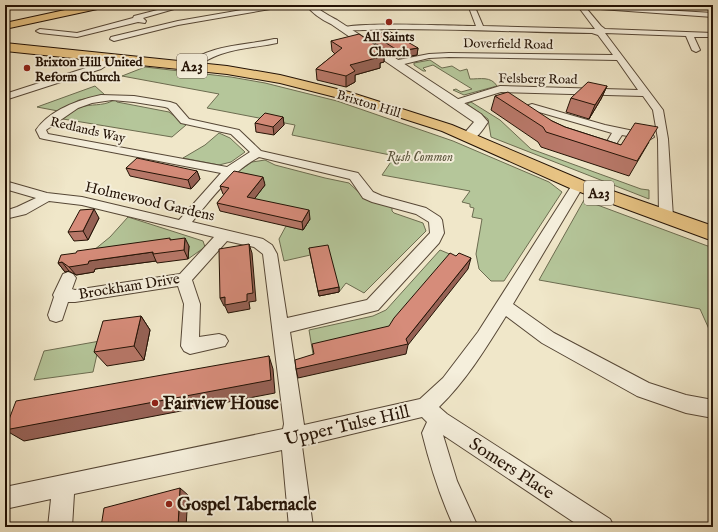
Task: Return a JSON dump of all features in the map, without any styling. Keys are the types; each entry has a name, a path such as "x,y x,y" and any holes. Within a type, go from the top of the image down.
{"highway":[{"path":"5,23 86,5"},
{"path":"5,26 102,5"},
{"name":"Brixton Hill","path":"5,47 107,61 190,66 257,74 326,90 388,108 468,137 578,185 666,209 713,234"}],"street":[{"path":"156,28 136,17 186,5"},
{"path":"114,39 156,28 282,5"},
{"path":"310,5 313,10 321,13 328,20 334,22 396,63 481,122 468,137"},
{"path":"471,5 480,28"},
{"path":"580,6 713,14"},
{"path":"580,6 598,28 658,110 663,139 666,209"},
{"path":"40,31 78,35 140,19"},
{"path":"343,29 362,27 480,28 713,35"},
{"path":"689,34 696,50"},
{"path":"190,66 199,58 226,50 274,41"},
{"name":"Doverfield Road","path":"396,63 429,56 449,54 620,58"},
{"path":"5,97 107,61"},
{"name":"Felsberg Road","path":"455,103 500,89 646,93"},
{"name":"Redlands Way","path":"228,171 50,138 44,136 41,130 45,125 80,103 112,96 120,96 168,104 172,106 185,121 235,132 256,153"},
{"path":"533,119 521,111 532,107 619,131 663,139"},
{"path":"586,146 605,153 619,131"},
{"path":"183,224 228,171 256,153 354,176 368,195 421,211 435,220 437,232 434,239 372,305 281,327"},
{"name":"Holmewood Gardens","path":"5,185 47,197 82,201 225,234 258,243 267,249 270,254 294,424 291,438 301,527"},
{"name":"Upper Tulse Hill","path":"5,498 291,438 432,414 450,384 484,336 578,185"},
{"path":"5,215 12,214 31,206 47,197"},
{"name":"Brockham Drive","path":"61,295 75,296 184,279 225,234"},
{"path":"56,315 61,295 68,278"},
{"path":"184,279 192,304 190,346 219,341"},
{"path":"503,305 548,338 644,390 686,404 713,409"},
{"path":"432,414 432,433 438,456 453,500 466,527"},
{"name":"Somers Place","path":"432,414 602,527"},
{"path":"60,527 64,486"}],"green space":[{"path":"430,60 442,68 452,66 460,71 467,69 470,79 488,79 497,86 464,95 453,90 456,89 461,92 472,89 433,65 423,68 426,71 423,71 414,65 414,63"},
{"name":"Rush Common","path":"145,67 231,77 265,83 337,101 453,141 549,182 562,192 504,281 491,281 479,269 476,254 482,219 472,217 474,208 470,207 470,204 462,202 470,191 382,175 395,156 292,135 295,125 207,108 219,94 122,76"},
{"path":"95,86 105,95 79,100 58,111 37,107"},
{"path":"115,99 117,102 169,112 186,125 172,137 63,119 79,108 89,105 104,104"},
{"path":"471,102 500,120 531,149 641,189 649,190 649,199 491,137 488,119 467,104"},
{"path":"219,133 230,138 245,152 231,162 219,165 183,158 205,145"},
{"path":"265,160 275,165 349,183 367,200 392,207 392,211 394,213 423,223 426,231 364,293 346,283 339,292 328,251 284,261 279,239 286,226 303,230 310,219 247,205 265,182 245,178 236,173 252,162"},
{"path":"584,200 713,248 713,338 700,309 539,280"},
{"path":"128,217 203,241 205,247 188,259 188,246 83,259 110,237"},
{"path":"440,250 452,255 388,336 313,354 309,330 373,316 386,310"},
{"path":"100,341 93,372 34,380 44,351"}],"building":[{"path":"389,31 418,48 399,51 373,35"},
{"path":"359,34 384,51 374,53 380,57 350,65 355,71 346,76 316,69 342,48 331,41"},
{"path":"588,82 607,86 595,105 571,98"},
{"path":"508,92 552,121 565,127 621,145 635,123 658,127 637,161 546,132 543,127 495,96"},
{"path":"265,113 283,117 273,127 255,123"},
{"path":"137,158 197,171 188,180 126,168"},
{"path":"234,171 263,177 247,197 309,210 302,222 217,203 229,188 220,186"},
{"path":"94,209 83,231 68,232 80,210"},
{"path":"170,238 170,240 185,238 184,250 153,254 153,252 89,261 88,264 69,267 62,262 58,263 61,255 76,253 77,251"},
{"path":"249,244 253,293 247,294 247,301 225,305 225,297 220,298 219,249"},
{"path":"328,245 339,287 318,291 309,248"},
{"path":"450,253 456,256 459,253 471,258 406,339 408,344 296,369 295,360 314,354 312,344 389,326 394,318"},
{"path":"141,316 134,346 94,352 103,321"},
{"path":"269,356 271,380 5,430 16,401"},
{"name":"Gospel Tabernacle","path":"180,488 178,527 101,527 104,508"}],"place":[{"name":"All Saints Church","path":"389,22"},
{"name":"Brixton Hill United Reform Church","path":"27,68"},
{"name":"Fairview House","path":"155,403"},
{"name":"Gospel Tabernacle","path":"169,504"}]}
